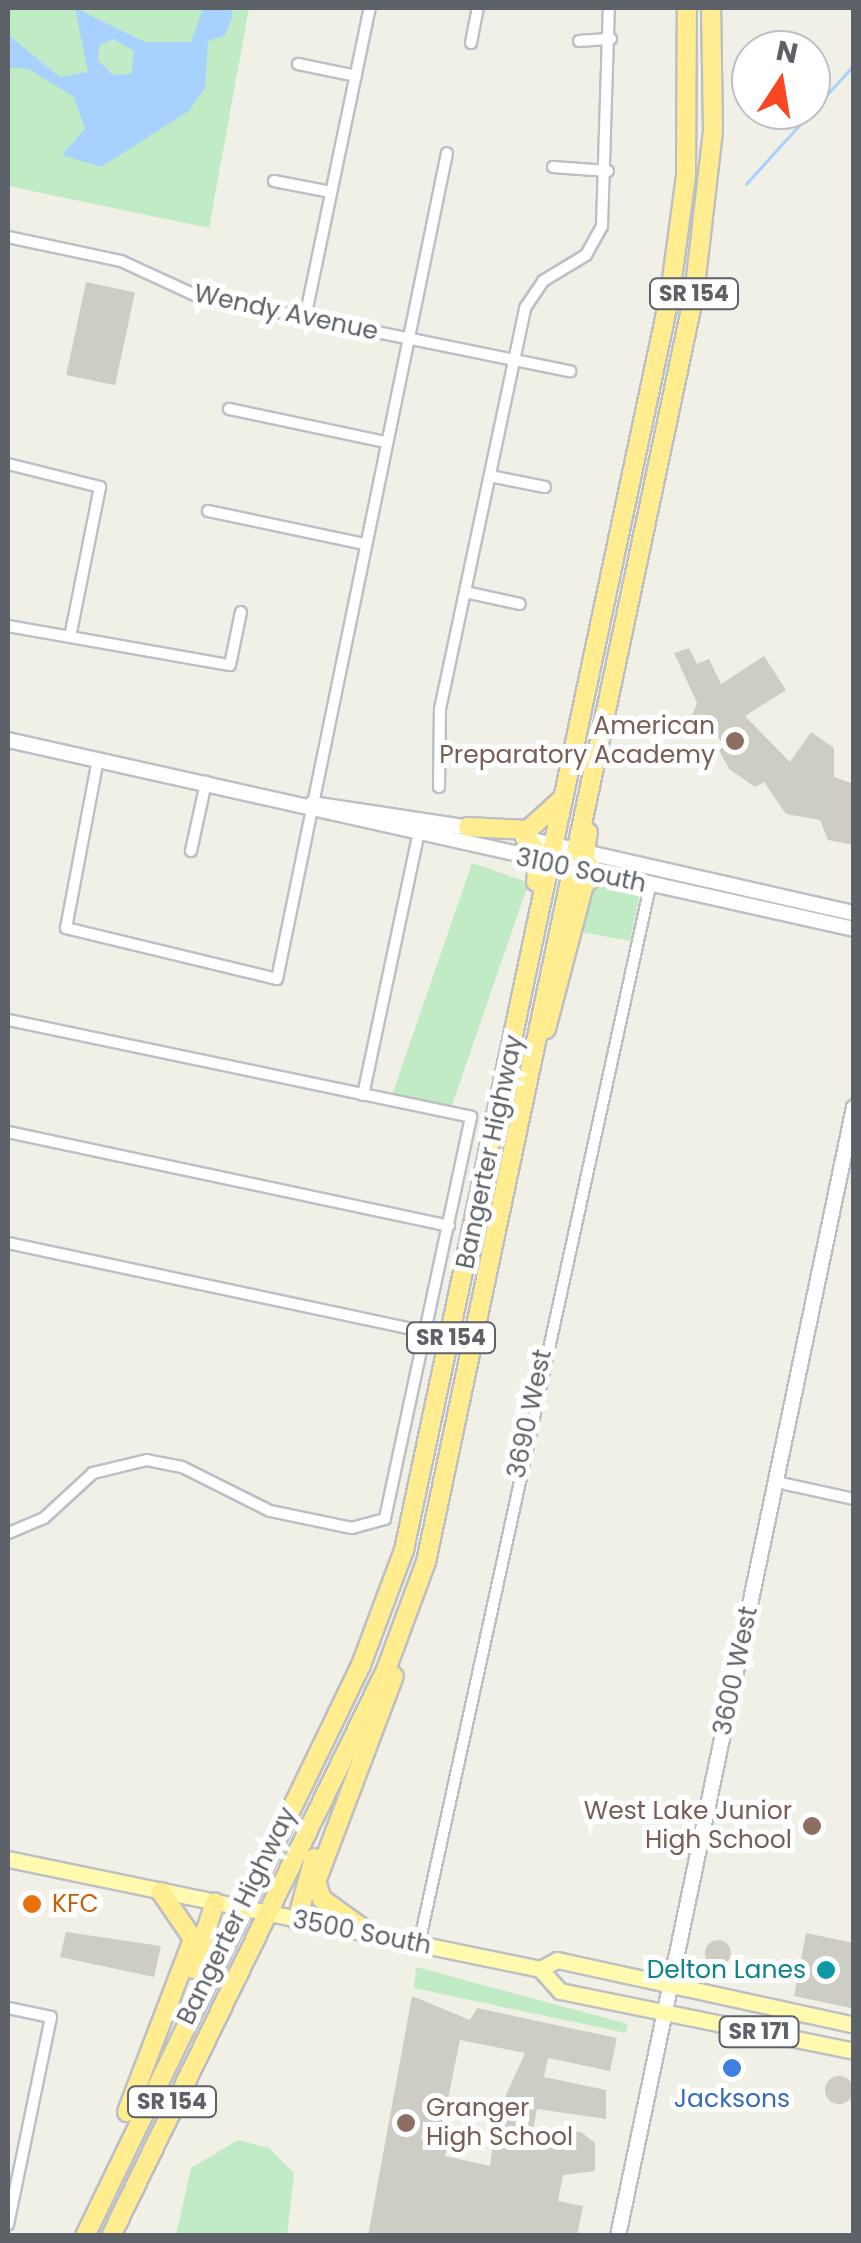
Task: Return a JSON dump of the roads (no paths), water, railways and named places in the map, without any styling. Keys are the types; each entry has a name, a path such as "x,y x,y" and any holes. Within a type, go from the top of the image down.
{"highway":[{"name":"Bangerter Highway","path":"82,2236 381,1618 492,1148 553,866 571,849 566,793 658,348 686,174 687,8"},
{"name":"SR 154","path":"630,576 704,230 711,8"},
{"path":"528,1066 540,1052 584,884 597,875 571,849 635,612 625,543 664,368 658,348"},
{"path":"468,827 528,830 566,793"},
{"path":"528,839 553,866"},
{"name":"Bangerter Highway","path":"111,2236 124,2202 394,1650 432,1541 528,1066 553,866"},
{"path":"478,1318 472,1297 497,1174 492,1148"},
{"path":"298,1920 301,1888 336,1811 339,1740 382,1649 381,1618"},
{"path":"372,1935 322,1898 316,1882 394,1675 394,1650"},
{"path":"82,2236 192,1943 190,1926 161,1892"},
{"path":"124,2202 130,2166 172,2081 172,2015 215,1903"}],"main road":[{"name":"3100 South","path":"8,740 311,804 528,839 854,913"},
{"name":"3100 South","path":"311,804 418,837 854,928"},
{"name":"3600 West","path":"618,2236 854,1107"},
{"name":"3500 South","path":"8,1859 540,1969 560,1990 854,2051"},
{"name":"3500 South","path":"540,1969 558,1960 854,2025"}],"street":[{"path":"305,318 370,8"},
{"path":"471,42 478,8"},
{"path":"439,787 438,725 514,360 538,285 594,246 608,171 609,8"},
{"path":"579,41 611,39"},
{"path":"298,64 356,76"},
{"path":"98,759 66,928 277,979 447,153"},
{"path":"553,167 608,171"},
{"path":"274,181 331,192"},
{"name":"Wendy Avenue","path":"8,237 305,318 570,372"},
{"path":"528,276 538,285"},
{"path":"229,409 385,442"},
{"path":"8,464 100,487 72,632"},
{"path":"490,476 545,488"},
{"path":"208,511 364,544"},
{"path":"465,592 520,604"},
{"path":"8,626 72,632 230,666 241,612"},
{"path":"191,851 206,782"},
{"path":"363,1094 418,837"},
{"name":"3690 West","path":"419,1944 650,886"},
{"path":"8,1020 470,1117 385,1518 352,1528 270,1511 182,1466 147,1460 94,1474 44,1518 8,1533"},
{"path":"8,1132 449,1226"},
{"path":"8,1243 426,1332"},
{"path":"776,1482 854,1499"},
{"path":"8,2008 51,2017 8,2225"}],"water":[{"path":"75,8 145,42 191,42 203,8 231,8 233,16 225,35 208,41 205,88 189,111 101,167 62,155 85,129 74,97 29,69 8,67 8,35 60,77 88,72","holes":["113,39 134,51 131,74 113,75 98,60 100,45"]}],"waterway":[{"path":"746,184 854,65"}],"place":[{"name":"American Preparatory Academy","path":"735,741"},
{"name":"West Lake Junior High School","path":"812,1826"},
{"name":"KFC","path":"32,1904"},
{"name":"Delton Lanes","path":"826,1970"},
{"name":"Jacksons","path":"732,2068"},
{"name":"Granger High School","path":"406,2123"}]}
